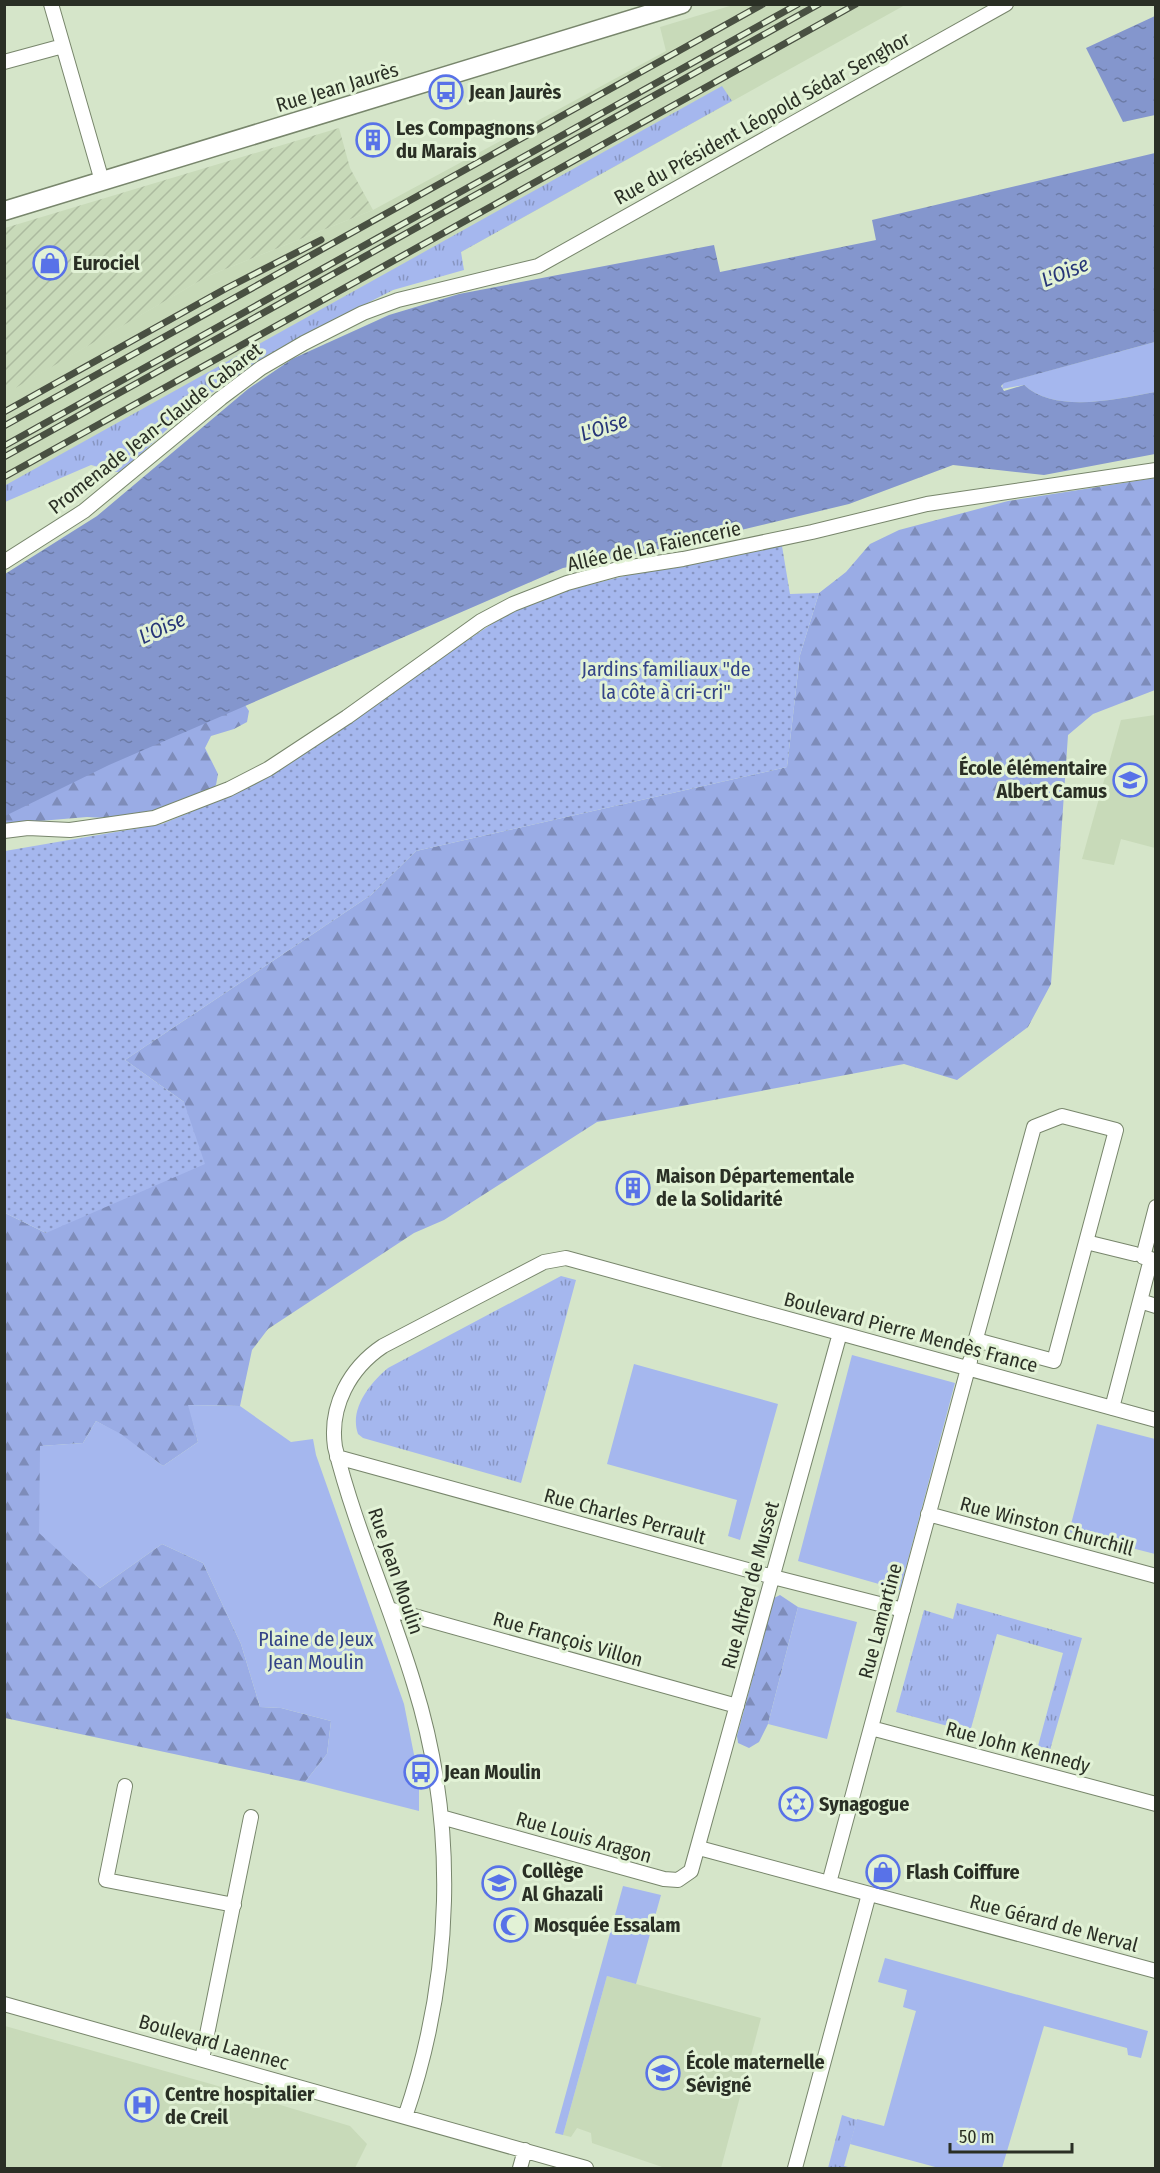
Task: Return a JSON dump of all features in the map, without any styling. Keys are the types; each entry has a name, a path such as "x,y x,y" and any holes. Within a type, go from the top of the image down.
{"street":[{"path":"51,4 102,182"},
{"name":"Rue Jean Jaurès","path":"4,211 682,4"},
{"name":"Rue du Président Léopold Sédar Senghor","path":"538,266 1006,4"},
{"path":"4,62 63,46"},
{"name":"Promenade Jean-Claude Cabaret","path":"4,562 91,506 221,398 261,368 304,342 363,313 398,300 538,266"},
{"name":"Allée de La Faïencerie","path":"4,831 28,828 70,830 154,818 229,789 268,769 346,717 481,621 513,604 577,580 628,567 683,559 812,532 927,504 1155,470"},
{"name":"Rue Lamartine","path":"829,1883 1034,1127 1062,1116 1116,1130 1086,1242"},
{"path":"1112,1408 1151,1259 1143,1257 1155,1207"},
{"path":"972,1356 1054,1361 1086,1242 1135,1254"},
{"name":"Rue Jean Moulin","path":"405,2117 422,2066 439,1977 445,1906 441,1817 436,1775 425,1720 338,1457 334,1423 343,1391 360,1363 383,1346 550,1260 571,1259 656,1282"},
{"name":"Boulevard Pierre Mendès France","path":"656,1282 840,1333 972,1356 1112,1408 1155,1420"},
{"path":"1140,1301 1155,1306"},
{"name":"Rue Alfred de Musset","path":"699,1848 840,1333"},
{"name":"Rue Charles Perrault","path":"338,1457 773,1577 903,1610"},
{"name":"Rue Winston Churchill","path":"928,1514 1155,1576"},
{"name":"Rue François Villon","path":"389,1609 737,1706"},
{"name":"Rue John Kennedy","path":"871,1728 1155,1804"},
{"path":"125,1786 106,1880 234,1905"},
{"path":"202,2059 251,1817"},
{"name":"Rue Louis Aragon","path":"441,1817 673,1881 685,1877 691,1871 699,1848"},
{"name":"Rue Gérard de Nerval","path":"699,1848 1155,1971"},
{"path":"795,2169 869,1894"},
{"name":"Boulevard Laennec","path":"4,2004 525,2150 585,2169"},
{"path":"520,2169 525,2150"}],"shaded area":[{"path":"733,5 905,5 393,290 358,302 5,502 4,394 208,276 373,210 666,51 660,27"},
{"path":"339,128 350,168 373,210 208,276 5,394 5,228"},
{"name":"École élémentaire Albert Camus","path":"1155,715 1155,848 1121,839 1114,865 1082,859 1121,720"},
{"name":"École maternelle Sévigné","path":"607,1976 761,2018 721,2168 665,2168 592,2143 591,2133 577,2128 571,2137 563,2135"},
{"name":"Centre hospitalier de Creil","path":"5,2026 350,2126 367,2144 355,2168 5,2168"}],"green space":[{"path":"722,86 732,101 461,252 464,270 393,290 297,339 194,404 121,473 91,465 5,502 4,486"},
{"path":"1155,342 1155,392 1105,401 1069,402 1037,394 1024,385 1002,389 1003,383"},
{"path":"1155,478 1155,690 1093,714 1068,735 1051,984 1028,1027 957,1080 904,1064 597,1122 444,1220 414,1233 268,1329 252,1350 240,1406 189,1405 198,1442 163,1466 121,1435 96,1421 83,1443 41,1446 40,1533 100,1588 162,1544 203,1563 241,1644 260,1707 281,1708 331,1721 327,1754 305,1782 5,1718 5,1213 46,1233 184,1102 125,1060 371,895 416,851 787,767 800,655 819,593 846,572 870,544 899,530 1008,501"},
{"name":"Jardins familiaux \"de la côte à cri-cri\"","path":"782,546 790,594 819,593 800,655 787,767 416,851 371,895 125,1060 184,1102 205,1164 46,1233 5,1213 5,851 162,824 246,789 508,613 572,589 649,570"},
{"path":"243,702 249,711 247,722 234,729 211,736 205,748 218,774 216,785 203,800 141,820 87,817 28,822 5,831 4,798"},
{"path":"561,1276 576,1280 521,1483 363,1438 358,1434 356,1415 363,1397 374,1381 388,1368"},
{"path":"852,1355 955,1383 900,1590 798,1561"},
{"path":"634,1364 778,1404 740,1540 728,1536 737,1500 607,1464"},
{"name":"Plaine de Jeux Jean Moulin","path":"188,1405 240,1406 291,1442 313,1439 316,1455 404,1704 419,1780 419,1811 305,1782 327,1754 331,1721 281,1708 260,1707 241,1644 203,1563 162,1544 100,1588 39,1533 40,1446 83,1443 96,1421 121,1434 163,1466 198,1442"},
{"path":"1097,1424 1155,1439 1155,1554 1069,1532"},
{"path":"780,1595 798,1607 768,1724 759,1742 749,1748 738,1743 737,1736 774,1598"},
{"path":"957,1603 1082,1638 1050,1750 1038,1746 1063,1653 997,1634 970,1732 896,1712 924,1610 953,1619"},
{"path":"798,1607 857,1622 827,1739 768,1724"},
{"path":"623,1886 661,1895 636,1984 607,1976 563,2135 555,2133"},
{"path":"885,1958 1148,2031 1141,2058 1128,2055 1127,2048 1044,2026 1002,2168 939,2168 850,2144 857,2119 884,2126 916,2011 903,2007 907,1990 878,1982"},
{"path":"842,2115 857,2120 844,2166 852,2168 828,2168"}],"water":[{"path":"1155,16 1155,115 1123,122 1086,48"},
{"name":"L'Oise","path":"1155,153 1155,342 1004,383 1001,386 1004,391 1024,385 1037,394 1069,402 1105,401 1155,392 1155,454 1044,475 953,465 849,504 674,546 563,568 109,765 5,816 5,574 97,516 248,389 292,359 389,315 459,294 714,245 720,272 876,240 872,220"}],"railway":[{"path":"4,426 763,4"},
{"path":"4,446 798,4"},
{"path":"4,457 819,4"},
{"path":"4,477 856,4"},
{"path":"4,412 225,289 321,240"}],"place":[{"name":"Jean Jaurès","path":"446,92"},
{"name":"Les Compagnons du Marais","path":"373,140"},
{"name":"Eurociel","path":"50,263"},
{"name":"École élémentaire Albert Camus","path":"1130,780"},
{"name":"Maison Départementale de la Solidarité","path":"633,1188"},
{"name":"Jean Moulin","path":"421,1772"},
{"name":"Synagogue","path":"796,1804"},
{"name":"Flash Coiffure","path":"883,1872"},
{"name":"Collège Al Ghazali","path":"499,1883"},
{"name":"Mosquée Essalam","path":"511,1925"},
{"name":"École maternelle Sévigné","path":"663,2073"},
{"name":"Centre hospitalier de Creil","path":"142,2105"}]}
